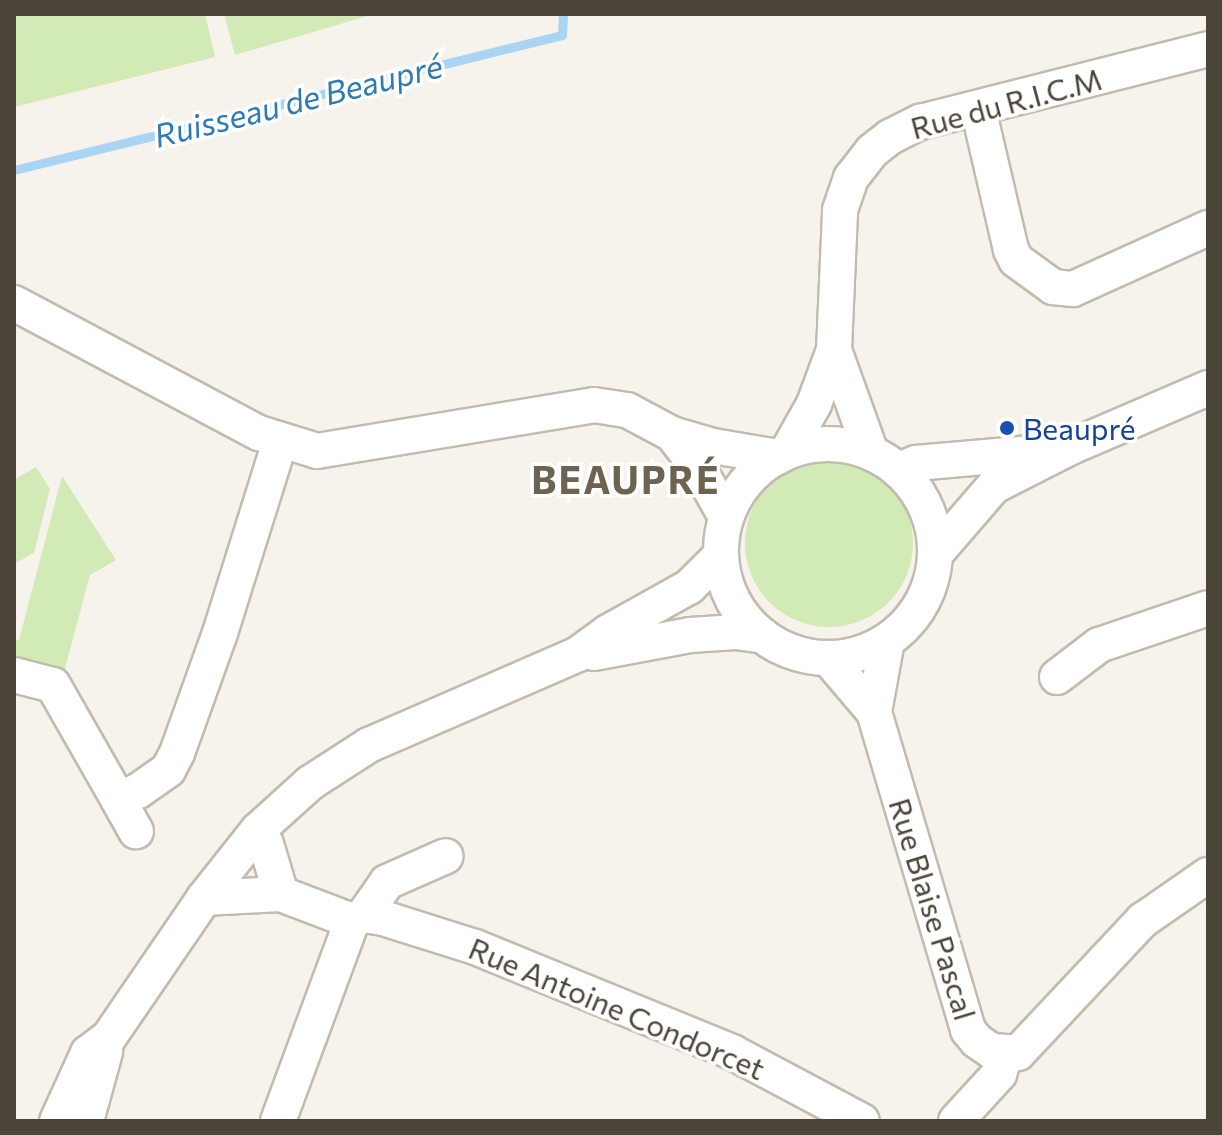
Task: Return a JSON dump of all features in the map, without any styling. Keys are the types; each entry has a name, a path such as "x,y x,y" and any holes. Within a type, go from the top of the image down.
{"street":[{"name":"Rue du R.I.C.M","path":"783,454 814,404 834,350 840,210 851,178 872,151 898,132 920,122 1208,49"},
{"path":"978,108 1011,250 1016,260 1053,287 1073,289 1208,228"},
{"path":"18,311 280,442 317,451 594,405 627,410 672,434 713,446 783,454 829,444 884,461 916,463 1015,457 1071,447"},
{"name":"Rue du R.I.C.M","path":"834,350 884,461"},
{"path":"936,553 994,486 1071,447 1208,388"},
{"path":"672,434 699,469 726,517"},
{"path":"118,799 138,791 168,770 177,753 220,633 280,442"},
{"path":"763,636 741,614 727,586 721,555 726,517 746,482 783,454"},
{"path":"578,654 613,652 658,639 736,632 763,636 805,656 828,658 858,654 887,641 907,624 923,603 932,579 936,553 926,507 915,487 884,461"},
{"path":"57,1121 88,1053 109,1037 204,898 258,830 310,783 369,745 578,654 608,632 689,587 721,555"},
{"path":"1057,677 1099,645 1208,608"},
{"name":"Rue Blaise Pascal","path":"874,712 887,641"},
{"name":"Rue Blaise Pascal","path":"828,658 874,712 968,1030 977,1041 1005,1054"},
{"path":"14,675 53,685 136,831"},
{"path":"258,830 266,844 281,894"},
{"path":"278,1121 358,918 387,882 446,856"},
{"path":"956,1121 999,1074 1005,1054 1018,1053 1032,1042 1109,952 1154,911 1205,884"},
{"name":"Rue Antoine Condorcet","path":"204,898 281,894 358,918 475,947 732,1052 862,1121"},
{"path":"86,1121 109,1037"}],"green space":[{"path":"14,14 205,14 215,57 14,107"},
{"path":"224,14 374,14 235,55"},
{"path":"829,459 861,466 876,473 888,484 899,496 906,511 913,543 906,575 899,590 888,602 876,613 861,620 829,627 797,620 782,613 770,602 759,590 752,575 745,543 752,511 759,496 770,484 782,473 797,466"},
{"path":"36,467 50,489 34,553 14,564 14,480"},
{"path":"62,476 116,560 90,575 64,672 14,661 14,640 19,640"}],"waterway":[{"name":"Ruisseau de Beaupré","path":"14,170 562,35 563,14"}],"place":[{"name":"Beaupré","path":"1007,428"}],"district":[{"name":"BEAUPRÉ","path":"626,479"}]}
